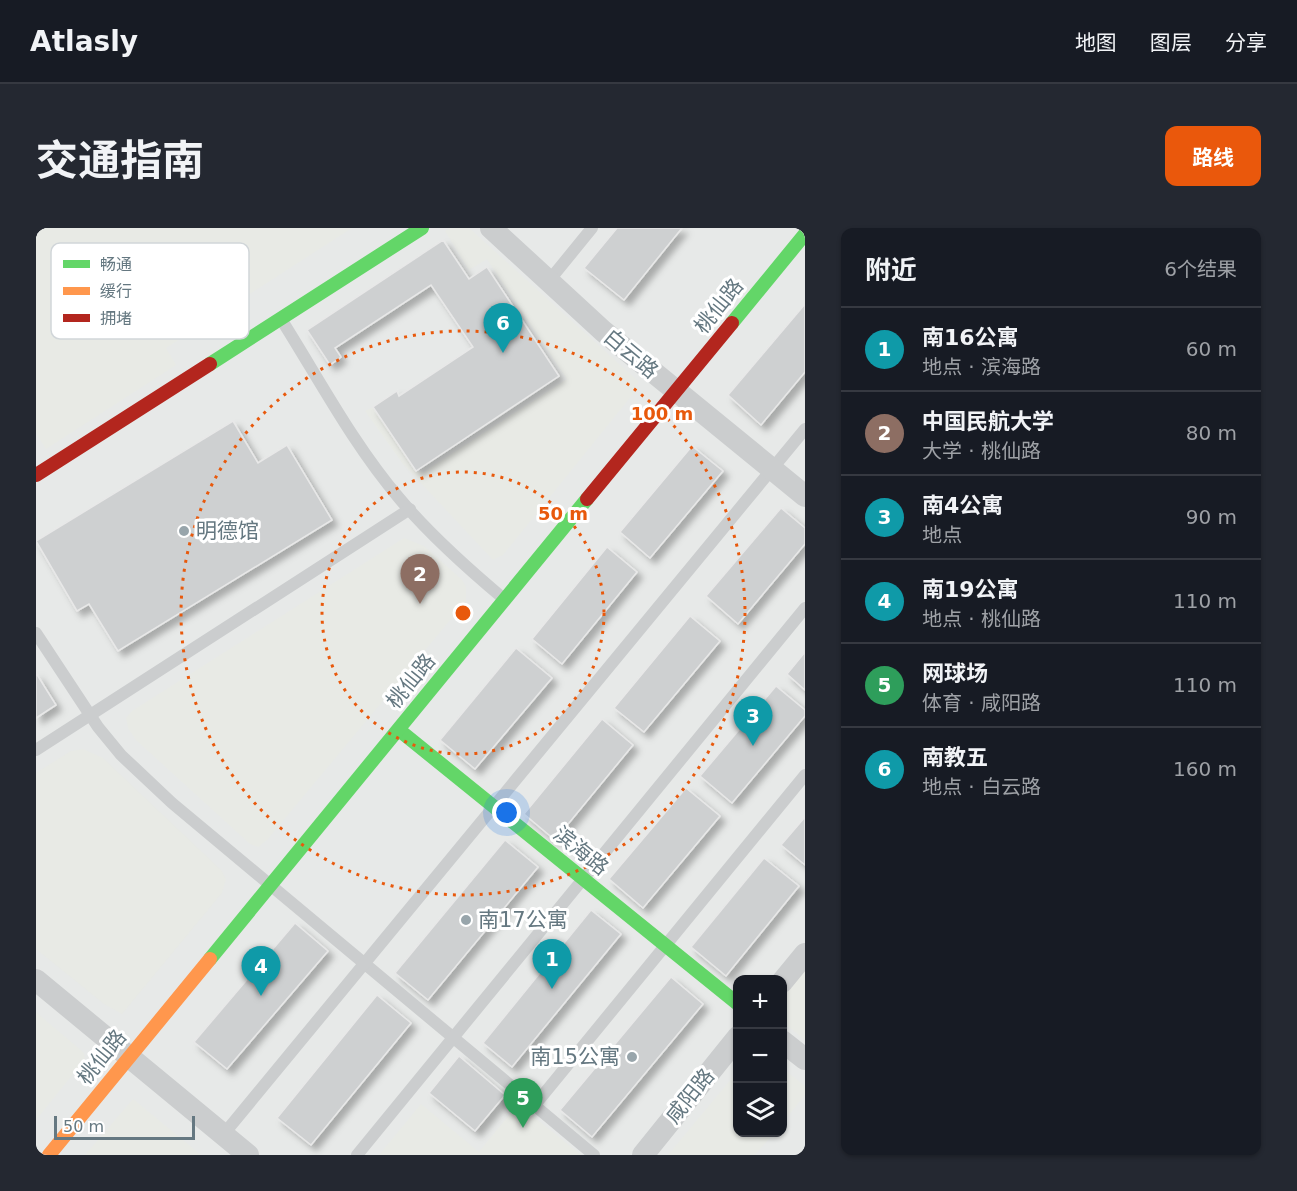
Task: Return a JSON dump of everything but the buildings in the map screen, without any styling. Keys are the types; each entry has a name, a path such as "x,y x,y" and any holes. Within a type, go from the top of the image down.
{"street":[{"path":"249,338 422,228"},
{"name":"白云路","path":"491,228 548,282 676,391 805,496"},
{"name":"桃仙路","path":"49,1155 805,234"},
{"path":"36,475 247,339"},
{"name":"滨海路","path":"399,729 733,1001"},
{"path":"787,977 805,954"},
{"path":"36,980 248,1155"},
{"name":"咸阳路","path":"643,1155 733,1043"},
{"path":"787,1044 805,1059"}],"lane":[{"path":"548,282 592,228"},
{"path":"280,318 375,468 410,509 467,567 505,599"},
{"path":"223,1135 805,429"},
{"path":"36,750 410,509"},
{"path":"357,1155 805,608"},
{"path":"36,633 90,715 121,754 155,787 270,886 594,1155"},
{"path":"534,1106 805,775"}],"shaded area":[{"path":"36,228 805,228 805,1155 36,1155"},
{"path":"36,228 352,228 249,294 249,243 51,243 51,339 180,339 166,348 176,365 46,449 36,433"},
{"path":"450,228 469,228 638,381 637,389 503,555 493,560 403,464 365,411 373,407 416,471 424,472 567,379 487,259 469,270 445,231"},
{"path":"404,538 424,546 462,580 466,587 466,601 267,840 258,847 250,844 136,740 128,728 126,718 132,711"},
{"path":"83,749 103,758 221,870 226,879 222,893 122,1014 104,1004 36,949 36,773 71,751"},
{"path":"805,964 805,1040 787,1025 787,986"},
{"path":"36,1012 84,1053 85,1059 36,1120"},
{"path":"787,1072 805,1086 805,1095 787,1117"},
{"path":"733,1077 733,1137 771,1137 755,1155 668,1155"},
{"path":"133,1099 201,1155 85,1155"},
{"path":"421,1104 479,1152 518,1104 581,1155 379,1155"}],"traffic: fast":[{"path":"249,339 422,228"},
{"path":"732,323 805,234"},
{"path":"210,364 249,339"},
{"path":"210,959 587,499"},
{"path":"399,730 733,1000"}],"traffic: slow":[{"path":"49,1155 210,959"}],"traffic: jam":[{"path":"587,499 732,323"},
{"path":"36,475 210,364"}],"place":[{"name":"南教五","path":"503,353"},
{"name":"明德馆","path":"184,531"},
{"name":"中国民航大学","path":"420,604"},
{"name":"南4公寓","path":"753,746"},
{"name":"南17公寓","path":"466,920"},
{"name":"南16公寓","path":"552,989"},
{"name":"南19公寓","path":"261,996"},
{"name":"南15公寓","path":"632,1057"},
{"name":"网球场","path":"523,1128"}]}
